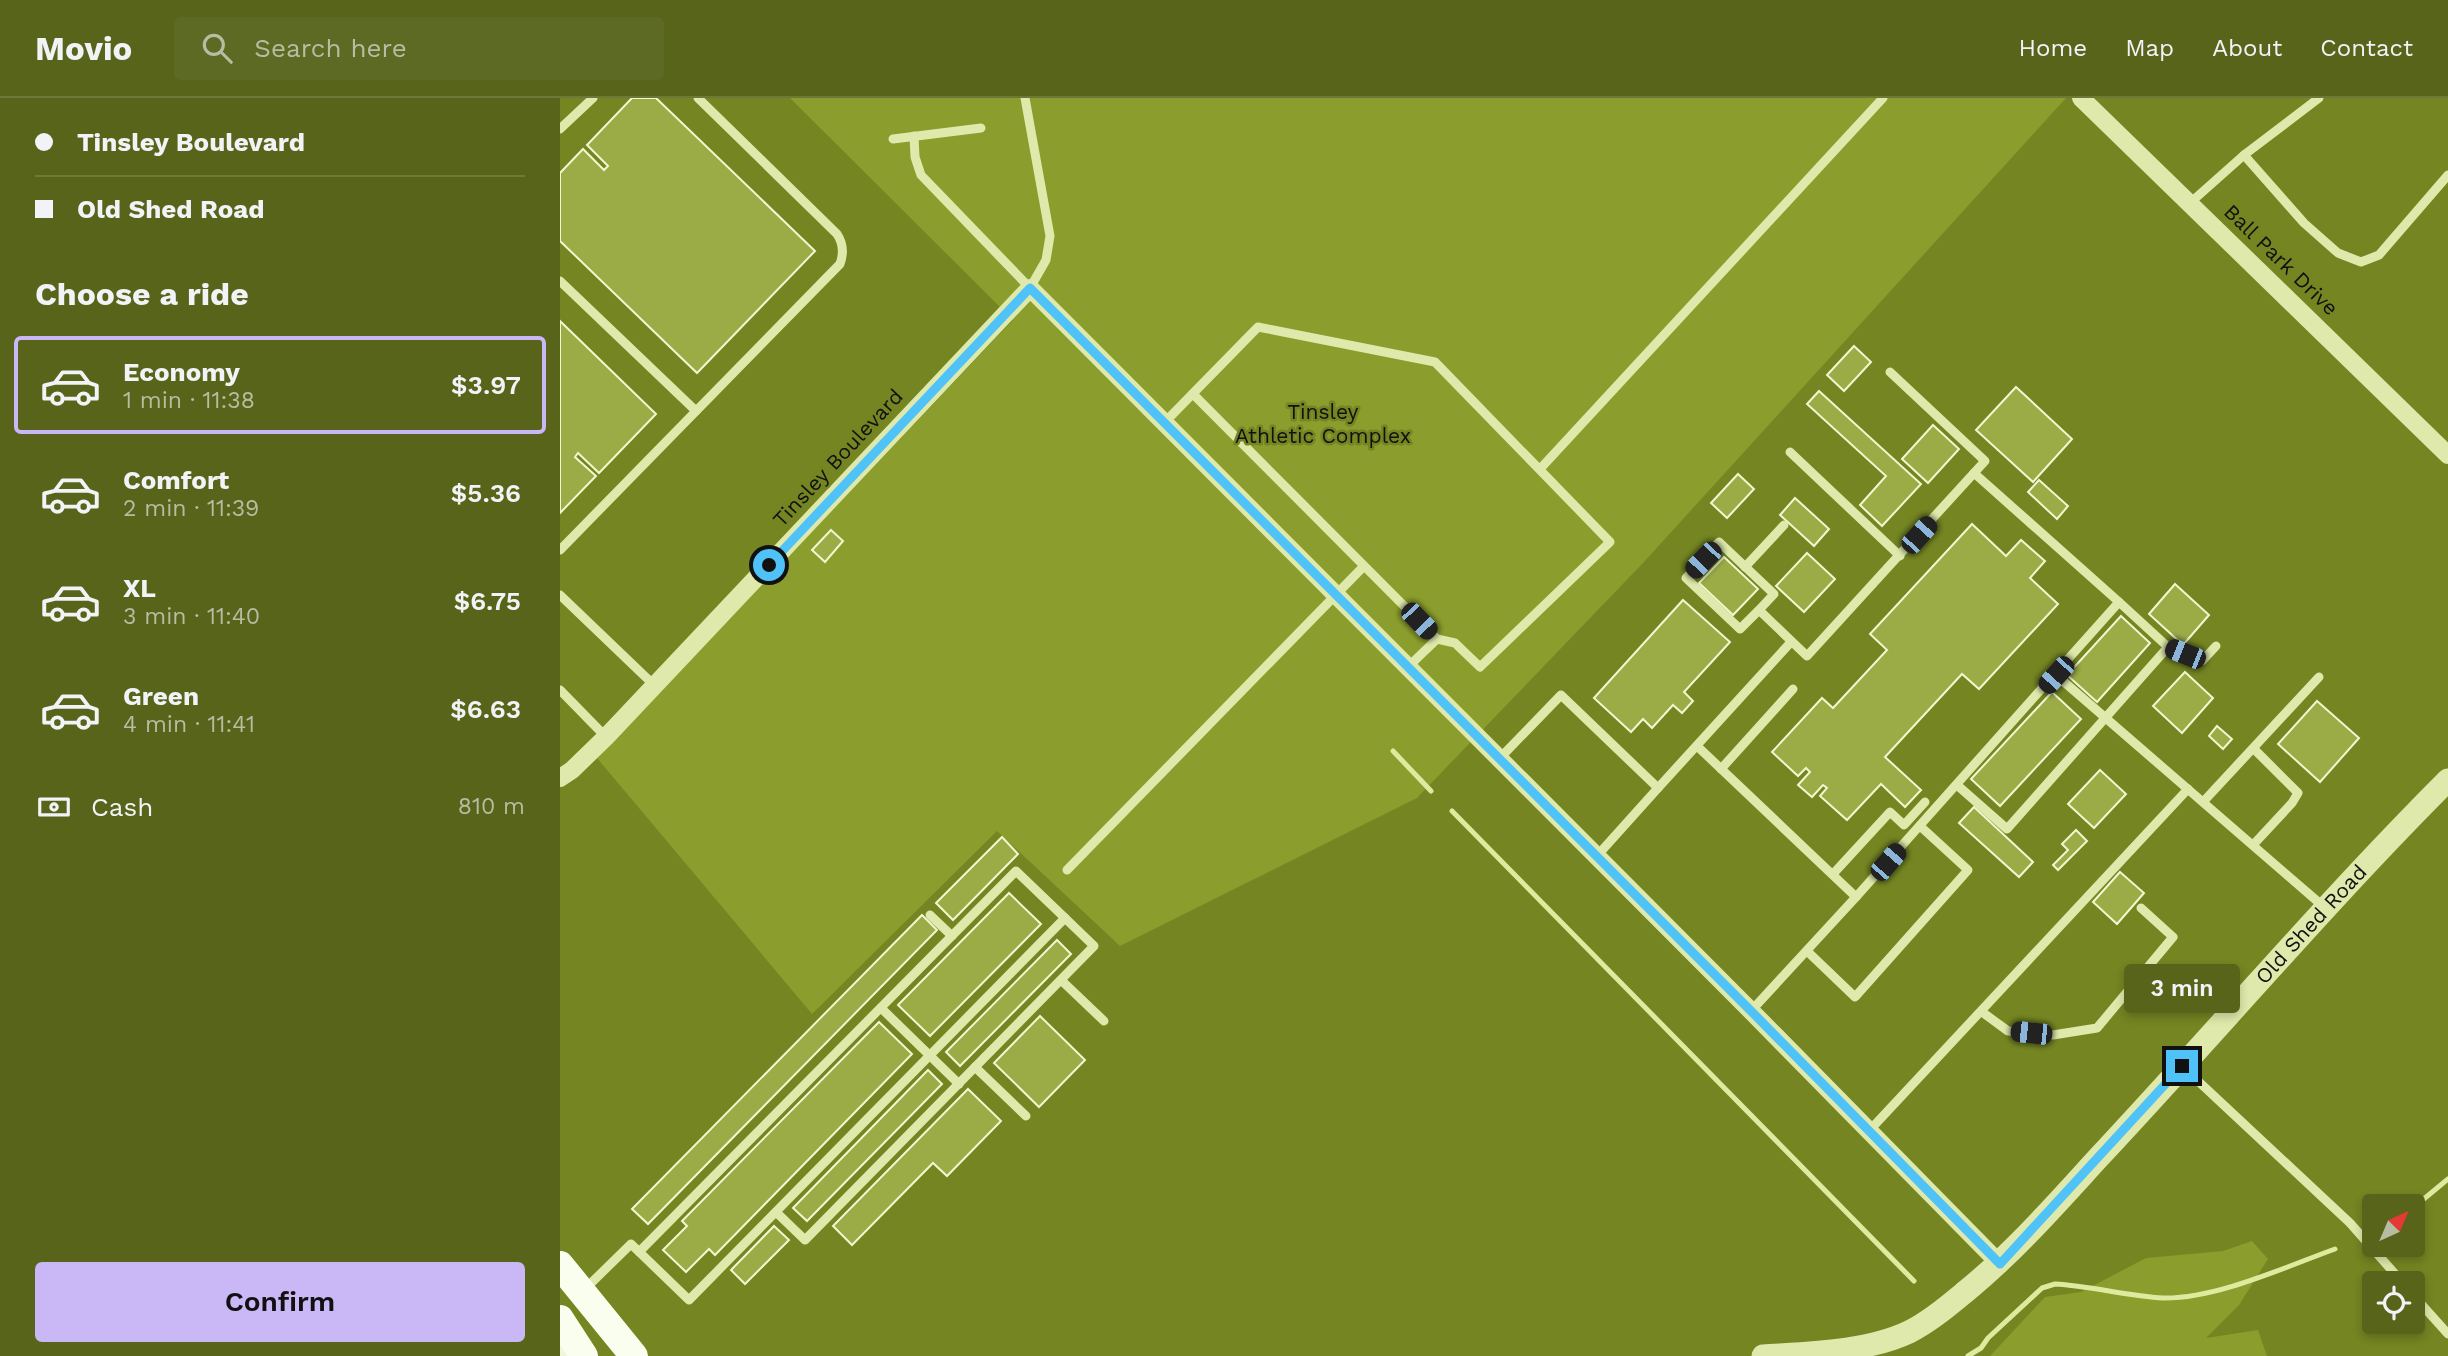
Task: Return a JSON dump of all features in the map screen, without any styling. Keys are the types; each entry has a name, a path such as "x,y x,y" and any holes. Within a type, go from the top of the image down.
{"main road":[{"path":"560,1265 634,1356"},
{"path":"560,1319 584,1356"},
{"path":"560,1345 567,1356"}],"street":[{"name":"Ball Park Drive","path":"2081,98 2448,455"},
{"path":"1030,288 2000,1264"},
{"name":"Tinsley Boulevard","path":"560,778 606,737 655,686 1030,288"},
{"name":"Old Shed Road","path":"1763,1356 1818,1352 1880,1342 1909,1332 1948,1307 2000,1264 2447,781"}],"lane":[{"path":"560,130 593,98"},
{"path":"560,550 840,264 843,257 837,234 698,98"},
{"path":"914,136 915,157 921,175 1030,288 1046,260 1050,236 1025,98"},
{"path":"1540,469 1882,98"},
{"path":"2190,204 2244,155 2319,98"},
{"path":"893,139 981,128"},
{"path":"2244,155 2304,223 2338,253 2361,262 2379,255 2448,175"},
{"path":"560,281 696,411"},
{"path":"1165,422 1258,327 1435,362 1610,542 1480,667 1455,643 1437,639 1193,394"},
{"path":"1759,610 1807,656 1985,461 1890,372"},
{"path":"1790,452 1900,556"},
{"path":"1974,473 2168,647 2202,661 2216,646"},
{"path":"1745,567 1784,525"},
{"path":"1719,542 1774,594 1759,610 1740,629 1686,578 1719,542"},
{"path":"1068,870 1364,566"},
{"path":"560,595 655,686"},
{"path":"1751,1011 2119,602"},
{"path":"1408,667 1437,639"},
{"path":"1596,857 1791,642"},
{"path":"1957,785 2007,829 2168,647"},
{"path":"2056,675 2326,909"},
{"path":"2203,802 2319,677"},
{"path":"1721,769 1793,689"},
{"path":"560,690 606,737"},
{"path":"1499,759 1561,695 1658,788"},
{"path":"1697,746 1856,897"},
{"path":"2253,845 2298,793 2254,749"},
{"path":"1869,1131 2188,789"},
{"path":"1833,874 1890,812 1904,825 1925,802"},
{"path":"1807,951 1855,998 1968,870 1920,826"},
{"path":"639,1252 1016,871 1094,946 805,1240 776,1212"},
{"path":"1982,1012 2008,1031 2053,1035 2097,1028 2173,937 2141,908"},
{"path":"930,915 952,936"},
{"path":"582,1292 631,1244 689,1300 1065,918"},
{"path":"1061,980 1104,1021"},
{"path":"881,1008 959,1084"},
{"path":"2182,1066 2350,1223 2392,1271"},
{"path":"975,1067 1026,1116"},
{"path":"2425,1308 2448,1334"}],"green space":[{"name":"Tinsley Athletic Complex","path":"790,98 2066,98 1644,562 1417,798 1120,946 997,831 812,1014 597,758 1013,320"},
{"path":"2252,1241 2268,1259 2239,1305 2206,1338 2258,1330 2267,1356 1990,1356 2045,1297 2081,1292 2146,1258 2223,1251"}],"building":[{"path":"632,98 656,98 815,251 697,373 560,241 560,173 583,149 604,170 608,166 587,145"},
{"path":"560,321 656,414 599,473 578,453 575,457 596,476 560,513"},
{"path":"1854,346 1871,362 1844,391 1827,375"},
{"path":"2016,387 2072,439 2033,482 1976,430"},
{"path":"1819,391 1921,484 1882,526 1860,505 1886,476 1807,404"},
{"path":"1933,425 1959,449 1928,483 1902,459"},
{"path":"1738,474 1754,489 1727,518 1711,503"},
{"path":"2039,480 2068,506 2057,519 2028,492"},
{"path":"1795,498 1829,529 1814,546 1780,515"},
{"path":"1972,524 2006,556 2021,540 2045,561 2030,578 2058,604 1979,689 1962,674 1885,757 1921,790 1905,807 1881,784 1847,820 1820,796 1827,788 1823,785 1812,797 1798,785 1810,772 1806,768 1798,776 1772,752 1822,698 1833,708 1887,650 1870,634"},
{"path":"831,530 843,541 825,562 812,550"},
{"path":"1807,553 1835,579 1804,612 1776,586"},
{"path":"1724,557 1758,589 1733,615 1699,583"},
{"path":"2175,584 2209,615 2183,645 2149,614"},
{"path":"1683,600 1730,642 1684,692 1693,701 1682,713 1673,705 1652,728 1643,719 1631,732 1594,698"},
{"path":"2121,616 2150,643 2097,702 2067,675"},
{"path":"2185,672 2213,698 2182,733 2153,706"},
{"path":"2052,692 2081,719 2000,806 1971,779"},
{"path":"2317,701 2359,738 2320,782 2278,744"},
{"path":"2217,726 2232,739 2223,749 2209,736"},
{"path":"2100,770 2126,794 2094,828 2068,804"},
{"path":"1974,807 2033,862 2019,877 1959,823"},
{"path":"2076,830 2087,841 2058,870 2053,865 2068,850 2062,844"},
{"path":"1002,837 1018,854 953,920 936,903"},
{"path":"2120,872 2144,893 2117,924 2093,902"},
{"path":"1009,893 1041,924 930,1036 898,1005"},
{"path":"922,915 937,930 648,1224 632,1209"},
{"path":"1057,940 1071,954 960,1066 946,1052"},
{"path":"1040,1016 1085,1060 1039,1107 994,1063"},
{"path":"879,1022 912,1054 715,1255 709,1249 686,1272 663,1250 687,1226 682,1221"},
{"path":"928,1070 942,1084 807,1221 793,1208"},
{"path":"968,1089 1001,1121 947,1176 933,1163 852,1245 833,1226"},
{"path":"774,1226 789,1240 745,1284 731,1270"}],"waterway":[{"path":"1393,751 1431,791"},
{"path":"1452,811 1914,1281"},
{"path":"2426,1197 2448,1179"},
{"path":"1968,1356 1981,1348 1988,1338 2042,1288 2055,1284 2150,1297 2184,1297 2228,1288 2335,1249"}],"route":[{"path":"769,565 1030,288 2000,1264 2182,1066"}]}
